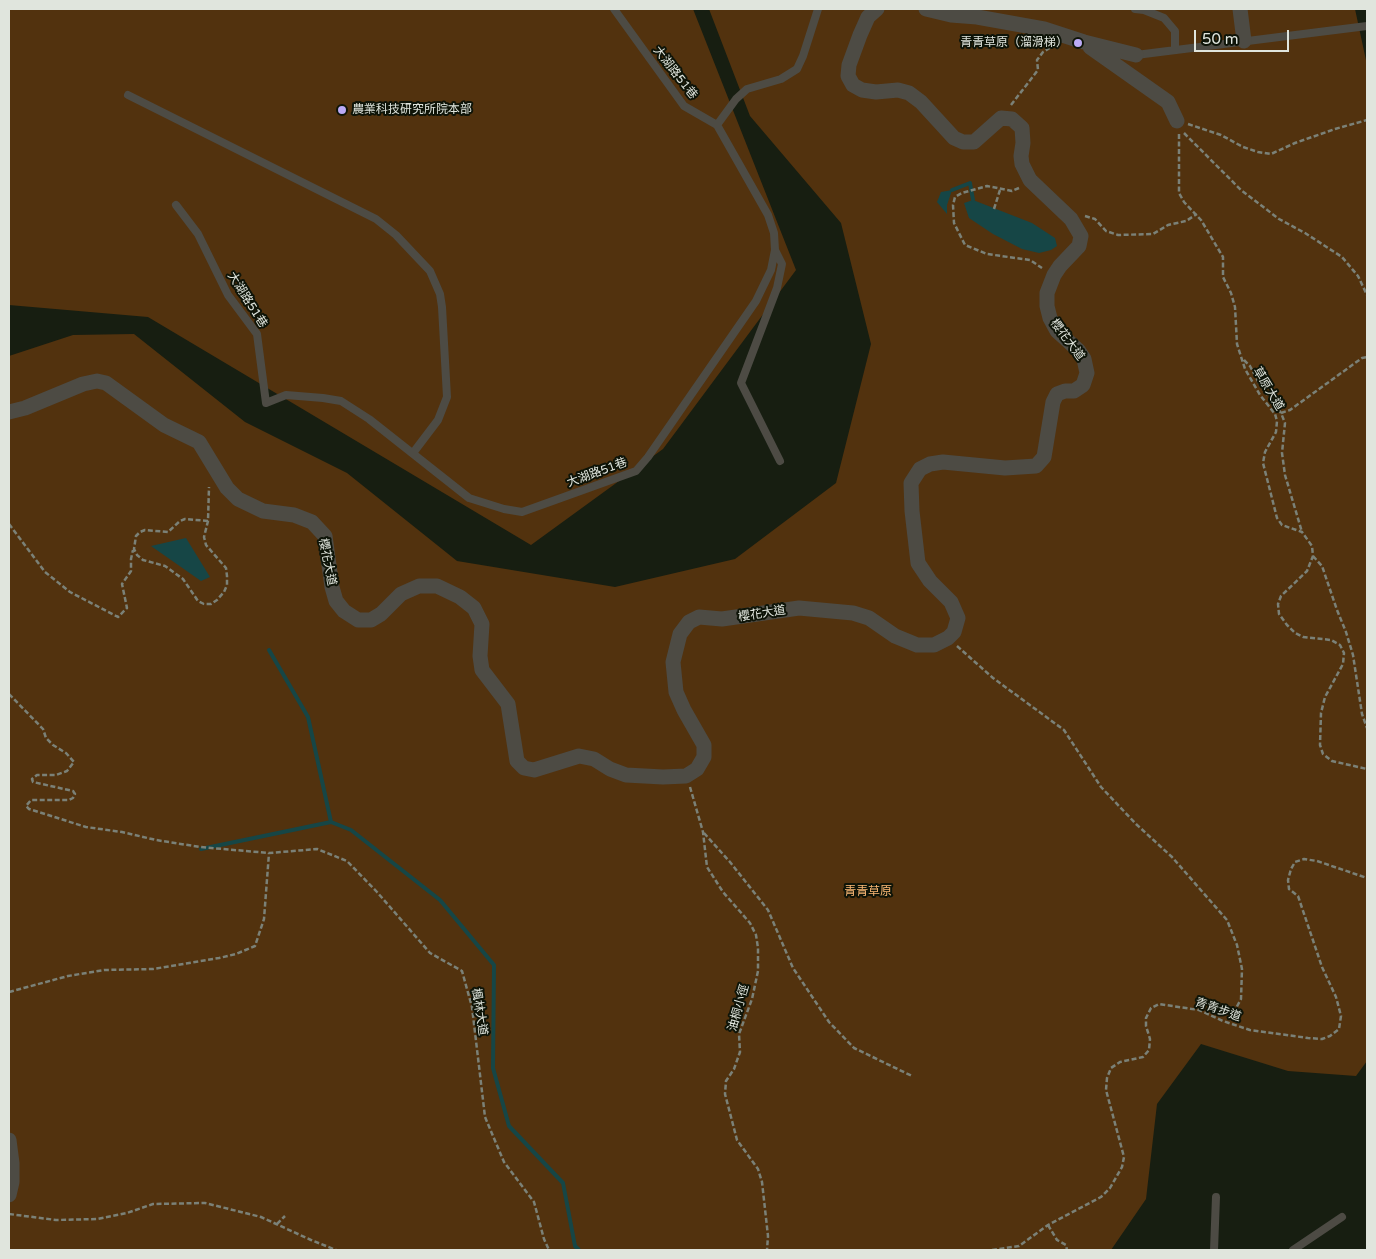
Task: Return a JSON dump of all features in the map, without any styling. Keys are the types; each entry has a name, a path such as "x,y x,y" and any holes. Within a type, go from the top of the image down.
{"street":[{"path":"877,9 868,16 849,65 848,76 854,85 862,90 876,92 898,90 909,93 921,102 954,138 963,142 974,142 1001,118 1007,119"},
{"path":"926,9 951,14 977,16 1044,29 1136,55"},
{"path":"1240,9 1244,41"},
{"path":"1078,40 1168,102 1177,121"},
{"name":"櫻花大道","path":"9,412 25,408 83,384 97,381 106,383 164,425 199,442 226,488 238,499 263,511 294,515 312,522 325,536 332,587 336,601 344,611 358,620 371,620 381,614 401,594 418,586 437,586 460,596 474,608 482,624 480,656 482,670 508,704 517,761 524,768 534,770 579,756 594,760 626,775 686,776 697,769 704,757 704,745 676,692 673,662 680,634 689,622 699,617 722,619 799,608 853,613 869,618 895,636 917,645 934,645 948,638 954,632 958,618 951,602 930,581 918,563 911,483 920,469 930,464 944,462 1005,468 1036,466 1044,457 1053,402 1057,394 1064,391 1074,391 1083,385 1086,373 1084,359 1078,350 1057,331 1046,306 1047,293 1054,275 1079,246 1080,236 1071,219 1030,180 1022,164 1021,156 1024,142 1022,128 1012,119 1007,119"},
{"path":"9,1140 12,1182 9,1195"}],"lane":[{"name":"大湖路51巷","path":"176,205 198,234 228,295 257,334 266,404 286,395 341,401 369,419 469,498 504,509 522,512 636,471 756,301 772,270 775,250 774,233 768,215 717,125 684,106 614,9"},
{"path":"717,125 736,99 747,89 781,78 797,69 818,9"},
{"path":"1135,9 1144,10 1164,18 1175,31 1175,49"},
{"path":"1136,55 1367,26"},
{"path":"128,95 376,219 396,235 430,271 440,294 442,307 447,397 438,420 413,453"},
{"path":"775,250 782,264 777,288 741,383 780,461"},
{"path":"1214,1250 1216,1197"},
{"path":"1293,1250 1342,1217"}],"path":[{"path":"1007,119 1012,102 1038,70 1036,60 1043,52 1078,40"},
{"path":"1177,121 1221,136 1243,147 1271,154 1303,140 1367,120"},
{"path":"1177,121 1185,135 1241,190 1279,219 1342,257 1358,276 1367,295"},
{"name":"草原大道","path":"1177,121 1180,142 1178,175 1180,193 1184,202 1196,214 1223,257 1223,277 1232,293 1235,307 1237,344 1252,382 1262,399 1275,414 1277,421 1276,432 1265,452 1263,463 1277,518 1282,524 1302,532"},
{"path":"1030,180 1012,191 982,187 962,193 955,197 953,206 954,223 965,245 987,254 1030,260 1054,275"},
{"path":"994,209 1000,190"},
{"path":"1071,219 1085,216 1096,220 1106,232 1118,235 1153,234 1168,226 1186,221 1196,214"},
{"path":"1281,413 1290,410 1362,358 1367,358"},
{"path":"1243,360 1250,366 1259,383 1281,413 1285,423 1282,453 1285,475 1302,532 1312,546 1313,556 1307,571 1281,596 1278,604 1279,614 1295,633 1303,637 1331,640 1340,645 1344,653 1343,664 1325,697 1321,713 1320,744 1323,754 1332,760 1367,769"},
{"path":"134,549 137,555 144,560 165,566 183,579 198,601 204,604 211,604 224,592 228,576 226,568 206,545 204,537 208,521 211,460"},
{"path":"9,524 45,572 70,592 118,617 127,608 122,584 132,571 131,559 136,536 145,530 168,532 185,519 208,521"},
{"path":"1313,556 1322,566 1346,632 1362,714 1367,728"},
{"path":"948,638 993,678 1064,730 1101,787 1136,824 1172,857 1228,920 1237,944 1242,969 1240,999 1228,1023"},
{"name":"楓林大道","path":"9,694 43,729 46,738 66,753 74,762 67,771 56,776 37,775 32,779 33,782 73,791 75,794 73,798 69,800 31,800 26,806 29,809 86,827 200,847 269,853 317,848 347,861 377,892 430,953 462,971 472,1007 484,1117 504,1162 534,1202 549,1250"},
{"name":"油桐小徑","path":"686,776 703,832 707,867 723,892 750,923 756,934 758,971 754,990 739,1034 740,1052 734,1069 726,1081 725,1094 737,1140 758,1169 762,1182 768,1236 767,1250"},
{"path":"703,832 730,862 768,910 793,968 828,1022 854,1048 912,1076"},
{"path":"9,992 68,976 104,970 153,969 218,958 236,954 255,946 264,919 269,853"},
{"name":"青青步道","path":"992,1250 1019,1246 1048,1225 1101,1197 1110,1188 1122,1167 1124,1157 1106,1090 1107,1078 1111,1068 1120,1062 1143,1057 1149,1050 1150,1039 1146,1018 1151,1008 1159,1004 1198,1010 1250,1030 1308,1038 1322,1039 1339,1029 1341,1016 1336,997 1322,967 1298,896 1289,889 1288,880 1295,862 1304,859 1317,861 1367,878"},
{"path":"9,1214 56,1220 97,1219 127,1213 152,1204 205,1204 261,1217 336,1250"},
{"path":"276,1224 285,1216"},
{"path":"1048,1225 1057,1240 1066,1245 1067,1250"}],"green space":[{"path":"9,9 693,9 796,270 663,449 531,545 148,317 9,305"},
{"name":"青青草原","path":"709,9 1355,9 1367,65 1367,1061 1356,1076 1288,1071 1201,1044 1157,1104 1146,1199 1111,1250 9,1250 9,356 73,335 134,334 245,422 347,473 457,561 615,587 735,559 836,483 871,344 841,223 750,116"}],"water":[{"path":"952,190 947,205 947,214 937,202 941,192"},
{"path":"973,200 1032,223 1055,238 1057,246 1051,250 1039,253 1022,249 993,234 969,218 964,203"},
{"path":"186,538 210,577 201,581 151,546"}],"waterway":[{"path":"952,190 970,183 973,200"},
{"path":"269,650 308,717 331,822 351,830 440,900 494,965 493,1068 509,1126 563,1183 575,1246 579,1250"},
{"path":"201,849 331,822"}],"place":[{"name":"青青草原（溜滑梯）","path":"1078,43"},
{"name":"農業科技研究所院本部","path":"342,110"}]}
